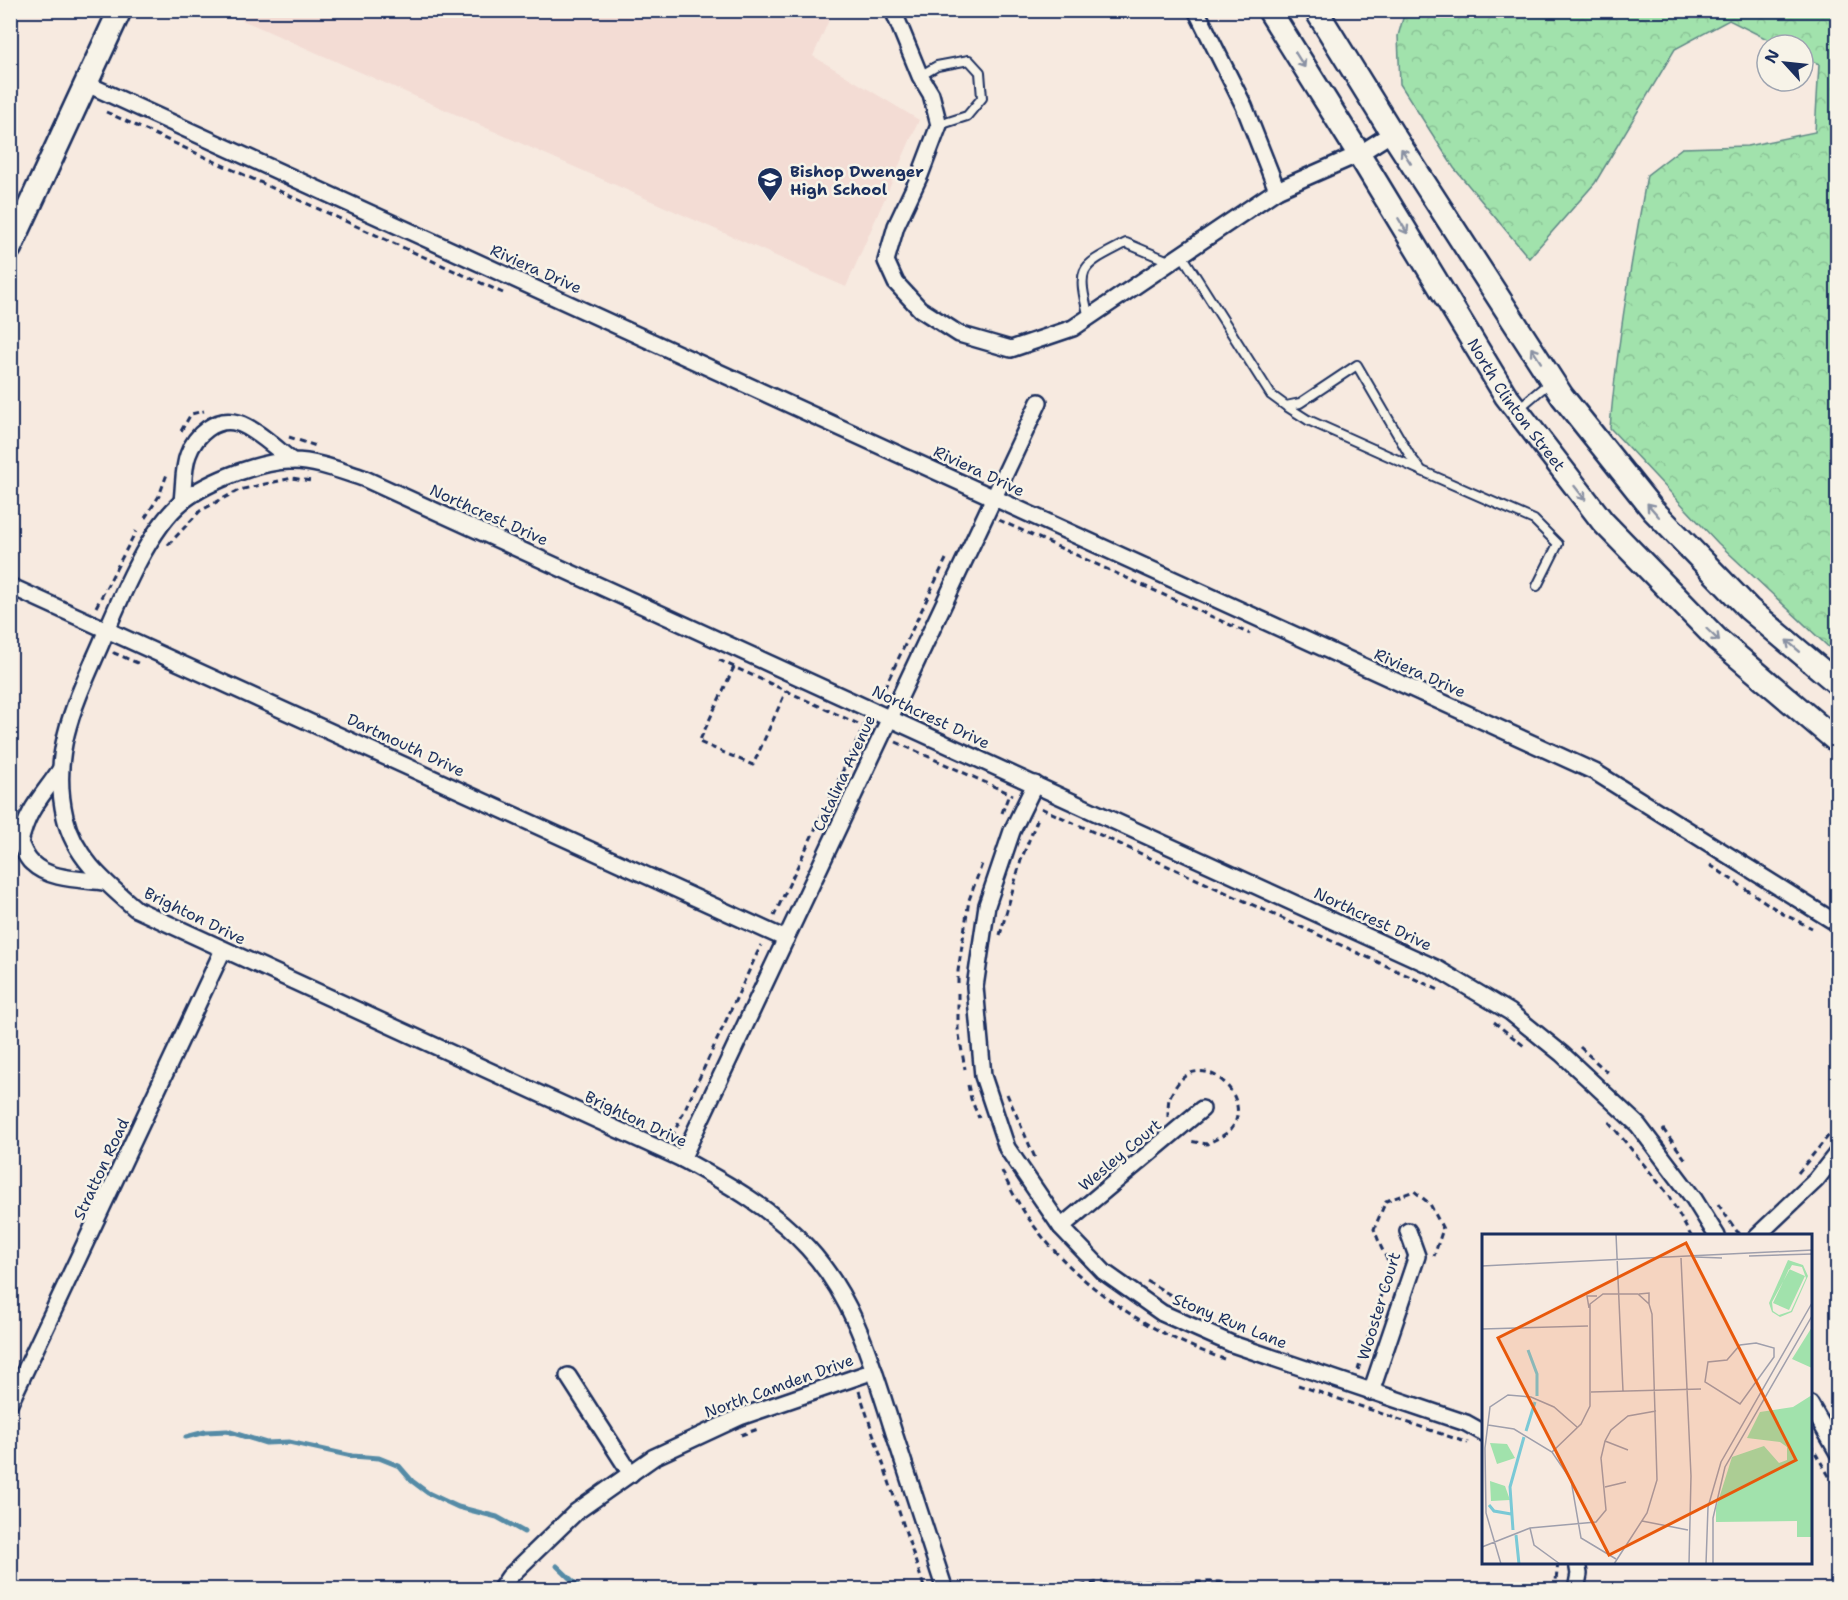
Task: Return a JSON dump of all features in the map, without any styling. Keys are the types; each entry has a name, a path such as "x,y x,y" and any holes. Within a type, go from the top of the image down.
{"main road":[{"path":"10,248 120,10"},
{"name":"North Clinton Street","path":"1269,10 1506,396 1603,522 1717,639 1838,742"},
{"path":"1316,10 1392,133 1562,396 1653,510 1749,609 1838,684"}],"street":[{"path":"893,10 920,76 931,93 939,125 920,175 896,226 886,261 896,283 920,309 959,334 1011,349 1073,328 1277,190 1359,154 1392,133"},
{"path":"1196,10 1244,106 1277,190"},
{"name":"Riviera Drive","path":"87,84 1595,772 1838,924"},
{"name":"Catalina Avenue","path":"682,1159 1039,402"},
{"path":"182,501 188,455 200,434 216,424 237,423 263,438 292,460"},
{"name":"Northcrest Drive","path":"107,629 139,560 159,528 182,501 216,480 256,466 292,460 328,467 363,478 1436,968 1510,1012 1562,1054 1638,1125 1694,1199 1716,1234"},
{"name":"Dartmouth Drive","path":"10,586 786,939"},
{"name":"Brighton Drive","path":"107,629 75,701 64,738 60,771 65,818 72,838 85,860 104,882 136,909 682,1159 733,1186 771,1212 809,1248 839,1289 862,1335 945,1590"},
{"path":"60,771 30,810 20,843 32,863 43,871 66,877 104,882"},
{"name":"Stony Run Lane","path":"1035,784 1012,831 987,905 975,987 983,1076 1008,1148 1061,1227 1104,1272 1162,1313 1232,1344 1466,1423 1482,1433"},
{"name":"Stratton Road","path":"10,1403 223,950"},
{"name":"Wesley Court","path":"1061,1227 1202,1109"},
{"path":"1759,1234 1816,1180 1838,1152"},
{"name":"Wooster Court","path":"1371,1392 1417,1256 1408,1231"},
{"name":"North Camden Drive","path":"500,1590 509,1577 576,1512 654,1457 740,1417 874,1371"},
{"path":"568,1376 631,1473"},
{"path":"1812,1408 1838,1453"},
{"path":"1576,1590 1580,1575 1577,1564"}],"lane":[{"path":"920,76 937,66 969,60 981,72 982,98 967,116 939,125"},
{"path":"1089,318 1081,285 1084,270 1092,261 1126,243 1177,258 1271,395 1308,420 1534,520 1558,544 1537,586"},
{"path":"1286,406 1300,403 1357,365 1410,456 1422,471"},
{"path":"1516,410 1552,380"}],"path":[{"path":"106,112 506,294"},
{"path":"176,439 191,414 212,409"},
{"path":"288,436 319,447"},
{"path":"95,609 128,544 159,496 169,469"},
{"path":"165,548 200,511 239,490 292,478 321,482"},
{"path":"998,520 1258,638"},
{"path":"773,916 951,548"},
{"path":"110,663 114,653 147,667"},
{"path":"712,657 863,727"},
{"path":"734,667 699,742 753,765 786,691"},
{"path":"896,742 1444,992"},
{"path":"1000,938 1021,860 1042,808"},
{"path":"1708,863 1783,914 1819,932"},
{"path":"671,1137 762,945 751,940"},
{"path":"1490,1020 1525,1047"},
{"path":"1168,1117 1169,1098 1182,1077 1200,1071 1221,1079 1233,1094 1238,1114 1229,1131 1207,1144 1188,1140"},
{"path":"1007,1092 1038,1166"},
{"path":"1610,1122 1667,1193 1690,1234"},
{"path":"1358,1371 1390,1265 1374,1229 1386,1201 1414,1191 1430,1204 1443,1230 1432,1262"},
{"path":"1146,1280 1200,1312"},
{"path":"849,1395 860,1391 925,1590"},
{"path":"741,1436 763,1427"},
{"path":"1812,1447 1838,1491"},
{"path":"1555,1590 1558,1564"},
{"path":"1060,1590 1099,1582 1220,1582 1278,1590"}],"shaded area":[{"name":"Bishop Dwenger High School","path":"222,11 833,11 813,56 919,120 846,287"}],"green space":[{"path":"1405,11 1837,11 1837,655 1718,543 1610,428 1621,332 1647,175 1682,148 1747,146 1815,132 1819,64 1815,62 1815,33 1755,33 1729,20 1675,49 1595,183 1529,258 1454,168 1400,84 1398,36"}],"waterway":[{"path":"186,1437 205,1432 227,1431 266,1443 289,1442 352,1456 379,1458 399,1466 412,1481 428,1493 458,1507 497,1517 524,1532"},
{"path":"557,1566 582,1590"}],"place":[{"name":"Bishop Dwenger High School","path":"770,203"}]}
